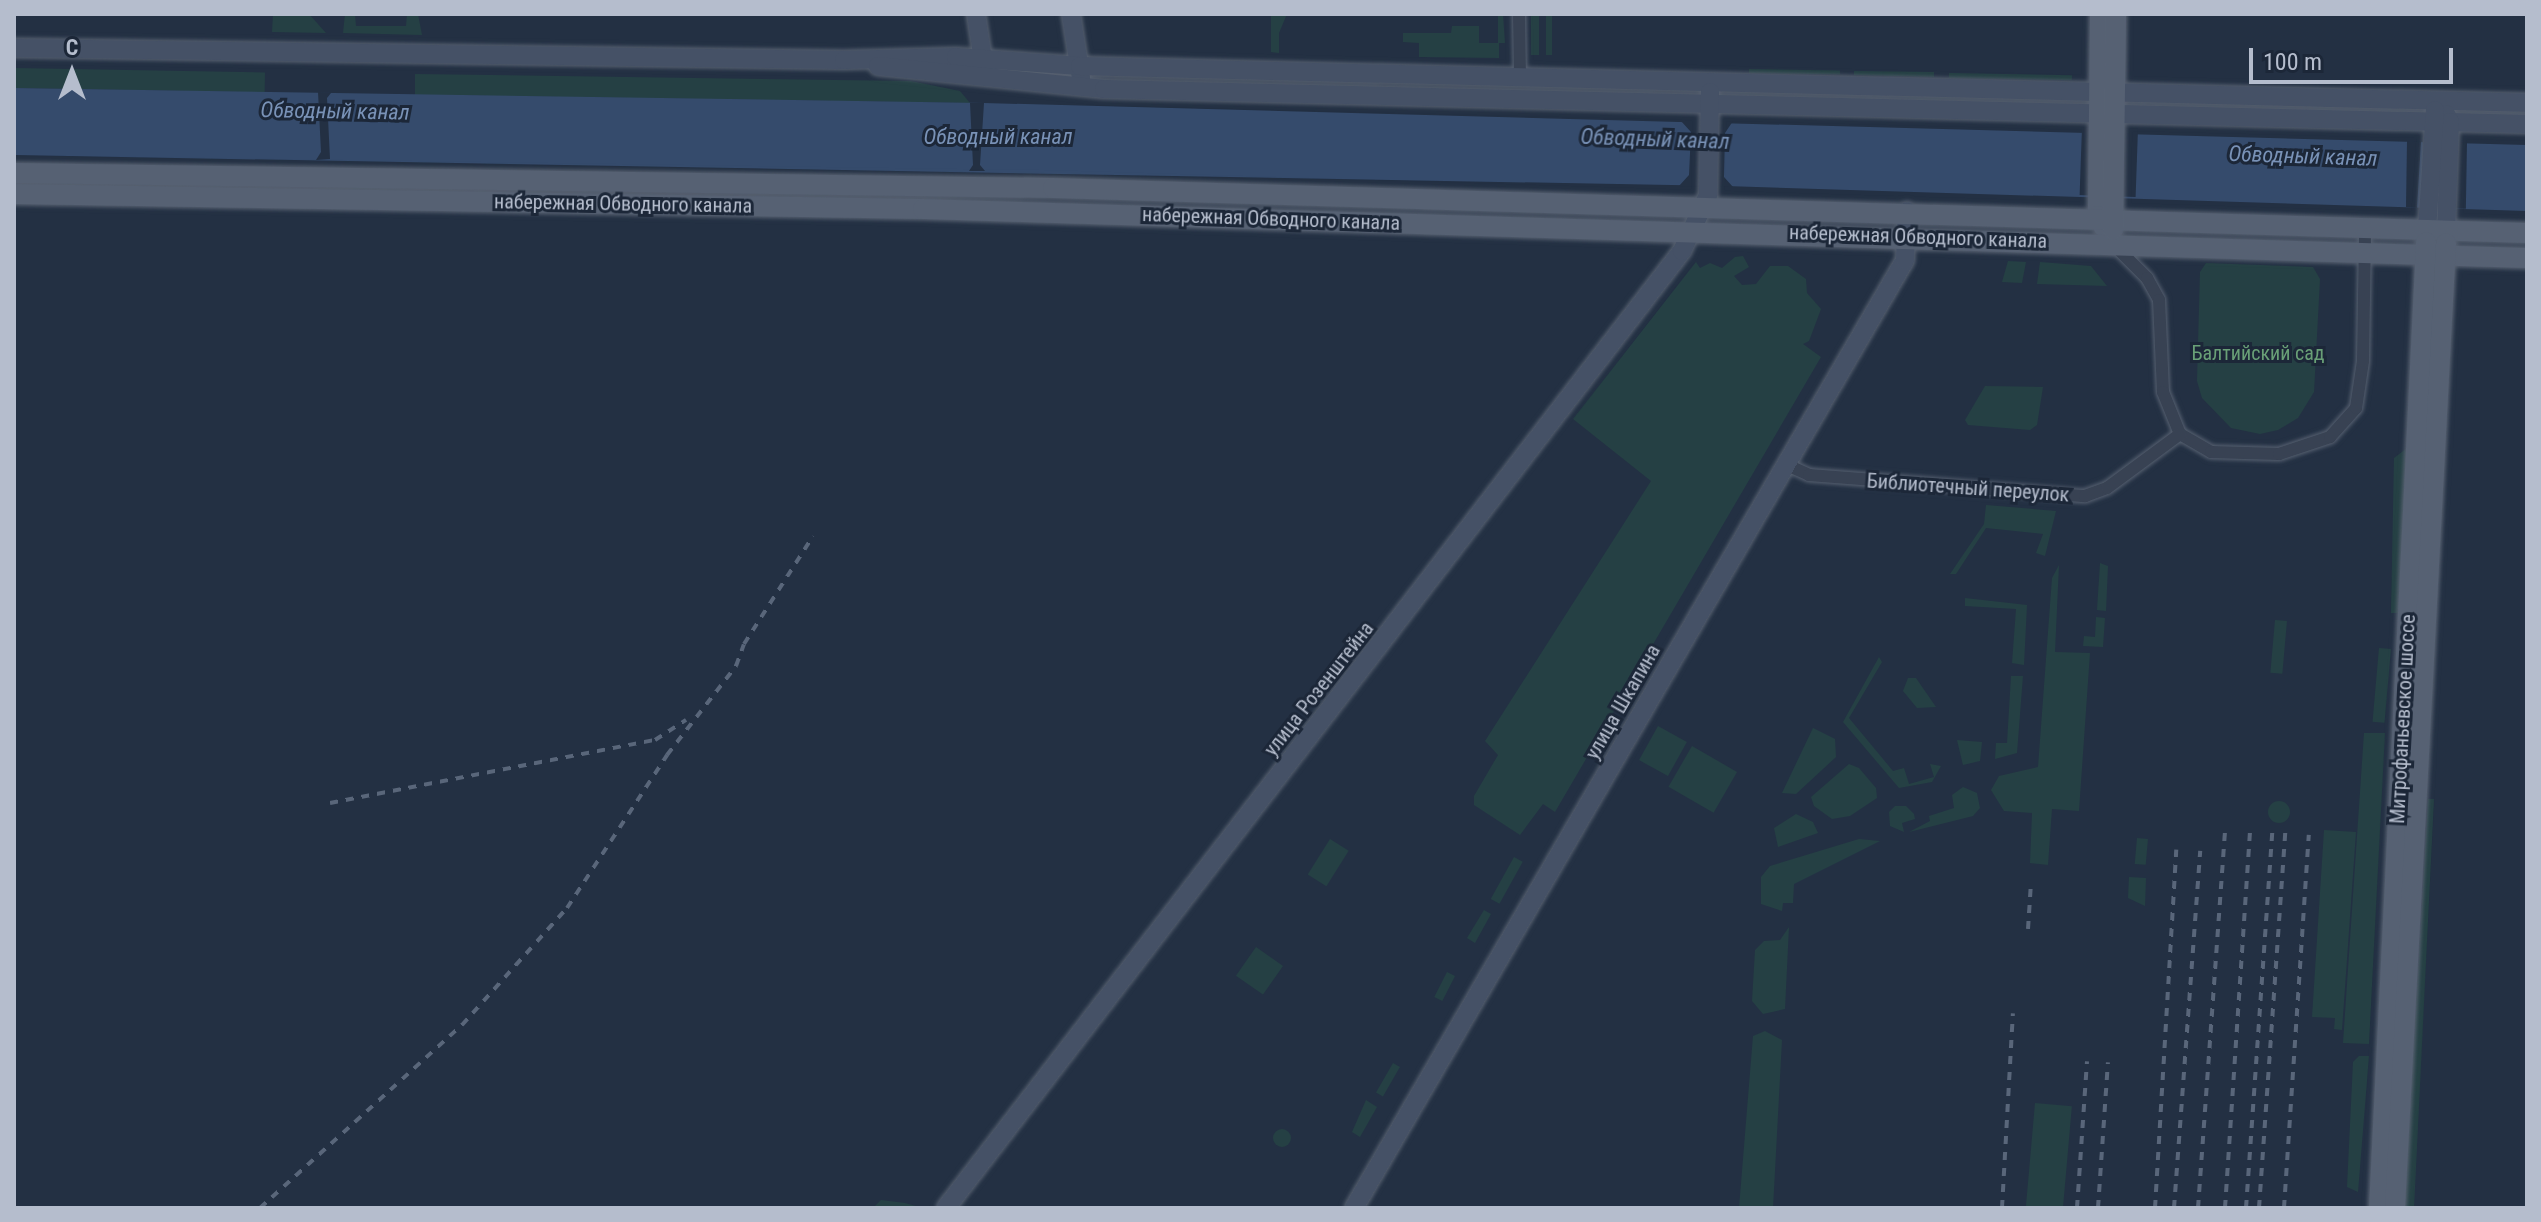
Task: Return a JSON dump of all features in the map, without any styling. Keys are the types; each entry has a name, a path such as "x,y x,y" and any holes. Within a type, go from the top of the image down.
{"main road":[{"path":"976,14 984,68"},
{"path":"1071,14 1082,87"},
{"path":"2100,14 2108,110"},
{"path":"2112,243 2107,207 2108,110 2116,14"},
{"path":"14,48 844,60 984,68 1080,66 1520,75 1710,81 2108,110 2439,101 2527,103"},
{"path":"984,68 1082,87 2108,110 2527,124"},
{"path":"1707,196 1710,81"},
{"path":"2436,230 2428,208 2431,121 2439,101"},
{"path":"2436,230 2447,208 2450,122 2439,101"},
{"name":"набережная Обводного канала","path":"14,173 1707,196 1907,211 2107,207 2365,228 2527,233"},
{"name":"набережная Обводного канала","path":"14,194 1693,230 2527,258"},
{"name":"улица Розенштейна","path":"946,1208 1551,429 1693,230 1707,196"},
{"name":"улица Шкапина","path":"1354,1208 1905,260 1907,211"},
{"name":"Митрофаньевское шоссе","path":"2395,1208 2436,230"},
{"name":"Митрофаньевское шоссе","path":"2379,1208 2435,255"}],"street":[{"path":"1519,14 1520,75"},
{"path":"2112,243 2147,278 2159,300 2163,392 2180,434 2211,452 2279,454 2330,437 2356,408 2362,379 2365,228"},
{"name":"Библиотечный переулок","path":"1787,465 1809,475 2066,496 2097,493 2180,434"}],"green space":[{"path":"273,14 309,14 326,33 272,32"},
{"path":"345,14 355,14 356,26 406,26 407,14 418,14 422,35 343,33"},
{"path":"1271,14 1287,14 1279,33 1279,53 1271,52"},
{"path":"1498,14 1503,14 1505,43 1499,43 1499,58 1419,57 1419,43 1403,42 1403,33 1451,33 1452,26 1479,26 1479,43 1498,43"},
{"path":"1531,14 1539,14 1539,55 1531,55"},
{"path":"1546,14 1552,14 1552,55 1546,55"},
{"path":"14,68 265,72 265,92 14,88"},
{"path":"1749,69 1840,71 1840,75 1749,73"},
{"path":"1854,71 1934,72 1934,77 1854,75"},
{"path":"1949,73 2072,75 2072,80 1949,78"},
{"path":"415,74 911,81 960,91 970,103 415,95"},
{"path":"1743,256 1749,267 1734,276 1742,285 1756,284 1770,266 1788,266 1806,279 1807,293 1821,309 1809,341 1803,344 1821,357 1555,812 1543,804 1520,835 1474,805 1474,796 1498,755 1485,741 1651,481 1573,419 1696,262 1700,268 1710,263 1722,268 1735,257"},
{"path":"2008,261 2026,262 2022,283 2002,282"},
{"path":"2040,262 2091,266 2107,286 2037,284"},
{"name":"Балтийский сад","path":"2206,263 2313,267 2320,279 2314,392 2298,418 2278,430 2260,434 2231,428 2202,398 2197,381 2200,272"},
{"path":"1985,386 2043,387 2037,425 2030,430 1968,425 1965,420"},
{"path":"2407,448 2400,613 2391,613 2394,458"},
{"path":"1986,505 2056,511 2045,556 2036,553 2043,534 1986,528 1956,574 1950,574 1984,524"},
{"path":"2100,563 2108,566 2106,611 2097,610"},
{"path":"2059,565 2055,652 2090,653 2079,811 2052,809 2048,865 2030,863 2032,813 2004,811 1991,790 1999,776 2038,767 2052,578"},
{"path":"1965,598 2027,605 2024,665 2012,663 2016,609 1965,606"},
{"path":"2096,617 2105,618 2103,647 2083,646 2084,636 2095,637"},
{"path":"2275,620 2287,621 2282,674 2270,673"},
{"path":"2379,648 2391,649 2385,723 2373,722"},
{"path":"1879,657 1882,662 1849,718 1893,771 1904,768 1909,784 1934,777 1930,764 1941,766 1932,782 1899,788 1843,722"},
{"path":"2011,676 2023,676 2017,753 1995,759 1996,743 2007,743"},
{"path":"1908,678 1916,678 1936,707 1917,708 1903,691"},
{"path":"1658,726 1687,742 1668,776 1639,760"},
{"path":"1813,728 1835,739 1836,757 1796,794 1782,793"},
{"path":"2364,733 2385,733 2369,1044 2343,1043"},
{"path":"1957,740 1982,742 1980,761 1963,765"},
{"path":"1692,746 1737,772 1714,813 1668,787"},
{"path":"1849,764 1859,768 1876,788 1877,798 1850,816 1832,819 1814,806 1811,797"},
{"path":"1963,787 1977,793 1980,808 1973,816 1909,832 1930,821 1929,816 1954,808 1952,795"},
{"path":"2428,799 2434,799 2414,1208 2404,1208"},
{"path":"2275,801 2283,801 2290,812 2283,823 2275,823 2268,816 2268,808"},
{"path":"1895,806 1906,806 1914,814 1915,819 1902,823 1904,832 1890,826 1889,812"},
{"path":"1796,814 1813,822 1818,833 1778,847 1774,828"},
{"path":"2324,830 2356,832 2342,1030 2334,1029 2335,1018 2312,1017"},
{"path":"2137,838 2148,839 2146,865 2135,864"},
{"path":"1330,839 1349,851 1326,886 1308,875"},
{"path":"1859,839 1880,841 1794,884 1793,903 1783,903 1782,911 1761,904 1761,877 1770,866"},
{"path":"1514,857 1523,862 1499,904 1491,899"},
{"path":"2129,877 2146,878 2145,906 2128,898"},
{"path":"1484,910 1491,914 1475,943 1467,938"},
{"path":"1789,927 1785,1009 1763,1014 1752,1001 1755,950 1764,941 1780,940"},
{"path":"1256,947 1283,966 1263,995 1236,976"},
{"path":"1447,972 1455,976 1442,1001 1434,997"},
{"path":"1765,1031 1782,1040 1773,1208 1739,1208 1753,1036"},
{"path":"2359,1056 2369,1056 2358,1192 2347,1187 2353,1062"},
{"path":"1393,1063 1400,1067 1383,1096 1376,1092"},
{"path":"1366,1100 1377,1107 1360,1137 1352,1132"},
{"path":"2035,1103 2072,1106 2063,1208 2026,1208"},
{"path":"1282,1129 1291,1138 1282,1147 1273,1138"},
{"path":"881,1200 905,1203 923,1208 873,1208"}],"water":[{"name":"Обводный канал","path":"14,88 984,103 2527,145 2527,211 1725,186 14,155"}],"pier":[{"path":"318,92 331,93 327,98 330,159 316,160 321,152"},
{"path":"970,103 984,103 980,165 985,171 969,171 973,165"},
{"path":"1681,121 1733,121 1725,133 1724,177 1733,187 1679,186 1689,175 1691,132"},
{"path":"2082,127 2138,129 2136,197 2080,195"},
{"path":"2407,141 2421,142 2417,208 2406,207"},
{"path":"2423,142 2467,143 2466,209 2422,208"}],"railway":[{"path":"260,1208 462,1025 567,908 667,755 736,666 744,644 813,536"},
{"path":"330,803 655,740 686,720"},
{"path":"2198,1208 2225,830"},
{"path":"2225,1208 2250,831"},
{"path":"2246,1208 2272,833"},
{"path":"2259,1208 2285,833"},
{"path":"2284,1208 2309,835"},
{"path":"2155,1208 2176,850"},
{"path":"2174,1208 2200,851"},
{"path":"2028,929 2031,882"},
{"path":"2002,1208 2013,1013"},
{"path":"2077,1208 2087,1061"},
{"path":"2098,1208 2108,1062"}]}
